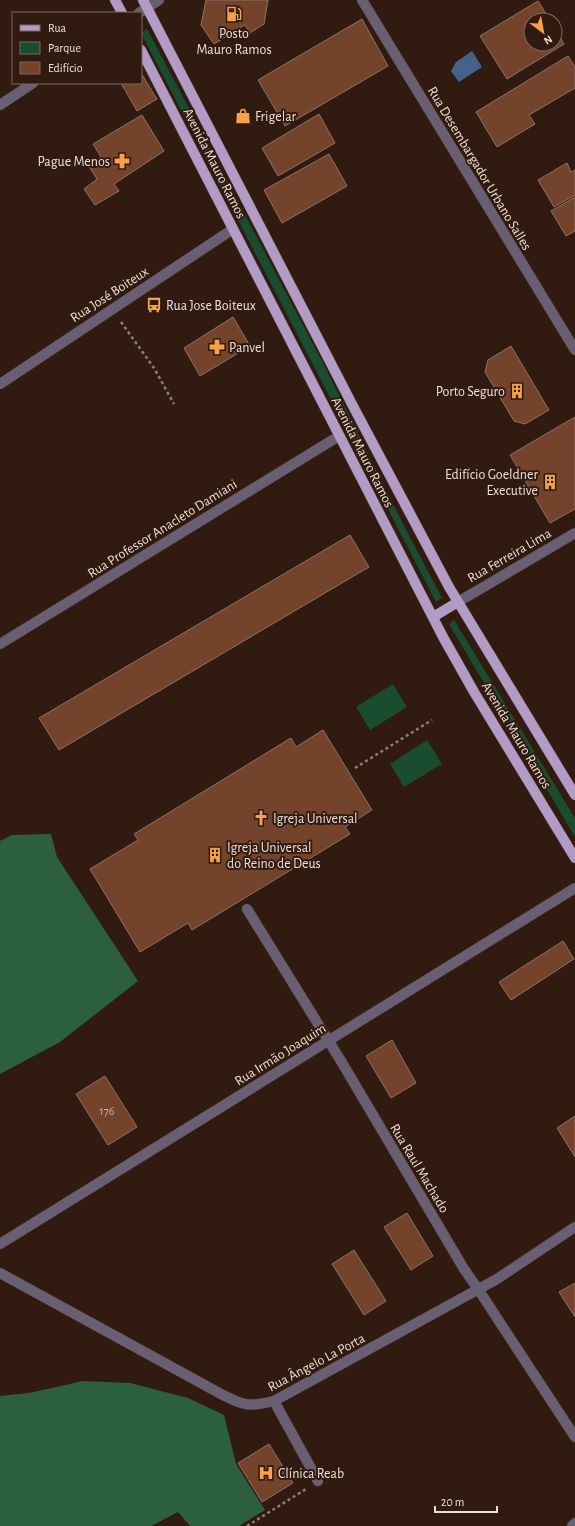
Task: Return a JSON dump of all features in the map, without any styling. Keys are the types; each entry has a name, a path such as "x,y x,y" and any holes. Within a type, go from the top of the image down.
{"main road":[{"path":"115,0 121,12"},
{"name":"Avenida Mauro Ramos","path":"143,7 458,602 575,795"},
{"name":"Avenida Mauro Ramos","path":"142,52 432,616 474,692 575,858"},
{"path":"432,616 458,602"}],"street":[{"path":"143,7 159,0"},
{"name":"Rua Desembargador Urbano Salles","path":"362,0 575,350"},
{"path":"0,105 32,84"},
{"name":"Rua José Boiteux","path":"0,384 112,308 233,229"},
{"name":"Rua Professor Anacleto Damiani","path":"0,644 339,436"},
{"name":"Rua Ferreira Lima","path":"458,602 575,533"},
{"name":"Rua Irmão Joaquim","path":"0,1244 575,888"},
{"name":"Rua Raul Machado","path":"247,909 328,1041 464,1269 575,1437"},
{"name":"Rua Ângelo La Porta","path":"0,1273 240,1404 256,1406 274,1402 497,1279 575,1227"},
{"path":"274,1402 318,1481"},
{"path":"572,1526 575,1523"}],"path":[{"path":"112,308 154,368 174,404"},
{"path":"355,768 432,720"},
{"path":"247,1526 318,1481"}],"green space":[{"path":"147,29 323,363 402,522 442,598 436,602 142,35 142,32"},
{"path":"454,620 575,818 575,837 449,624"},
{"path":"393,684 407,707 370,730 356,707"},
{"path":"427,740 442,764 404,787 390,764"},
{"path":"51,834 57,857 138,981 60,1042 0,1074 0,841 12,835"},
{"path":"83,1381 130,1383 188,1398 224,1415 236,1464 265,1510 239,1526 190,1526 178,1512 151,1526 0,1526 0,1396 29,1393"}],"water":[{"path":"472,51 482,67 459,82 451,71 456,62"}],"building":[{"name":"Posto Mauro Ramos","path":"206,0 268,0 264,24 250,33 245,25 214,44 201,25"},
{"path":"538,1 545,12 523,12 523,52 551,52 507,79 480,36"},
{"path":"362,19 388,66 285,126 258,80"},
{"path":"568,56 575,67 575,88 529,115 535,124 497,147 476,112"},
{"path":"142,75 157,99 137,111 122,84 142,84"},
{"path":"319,114 335,143 278,176 262,148"},
{"name":"Pague Menos","path":"142,115 164,151 114,184 119,191 95,205 84,189 97,179 88,165 101,157 93,144"},
{"path":"329,154 347,186 282,223 264,190"},
{"path":"567,163 571,172 575,170 575,195 554,207 538,180"},
{"path":"575,197 575,231 566,236 551,211"},
{"name":"Panvel","path":"233,317 250,346 200,376 184,348"},
{"name":"Porto Seguro","path":"511,346 549,410 525,424 514,421 485,372 488,360"},
{"name":"Edifício Goeldner Executive","path":"575,417 575,509 550,523 510,455"},
{"path":"350,535 369,567 59,750 39,718"},
{"name":"Igreja Universal do Reino de Deus","path":"323,730 372,810 345,827 350,834 192,930 188,923 140,952 90,869 138,840 134,834 291,738 296,747"},
{"path":"563,941 574,959 511,1000 499,982"},
{"path":"392,1040 416,1083 391,1098 366,1056"},
{"path":"105,1076 137,1127 108,1145 76,1094"},
{"path":"575,1116 575,1157 557,1128"},
{"path":"407,1213 433,1256 411,1270 384,1227"},
{"path":"354,1250 386,1301 364,1315 332,1264"},
{"path":"575,1283 575,1317 559,1292"},
{"name":"Clínica Reab","path":"269,1444 293,1483 262,1502 238,1463"}],"place":[{"name":"Posto Mauro Ramos","path":"234,14"},
{"name":"Frigelar","path":"243,116"},
{"name":"Pague Menos","path":"122,161"},
{"name":"Rua Jose Boiteux","path":"154,305"},
{"name":"Panvel","path":"217,347"},
{"name":"Porto Seguro","path":"517,391"},
{"name":"Edifício Goeldner Executive","path":"550,482"},
{"name":"Igreja Universal","path":"261,818"},
{"name":"Igreja Universal do Reino de Deus","path":"215,855"},
{"name":"Clínica Reab","path":"266,1473"}]}
